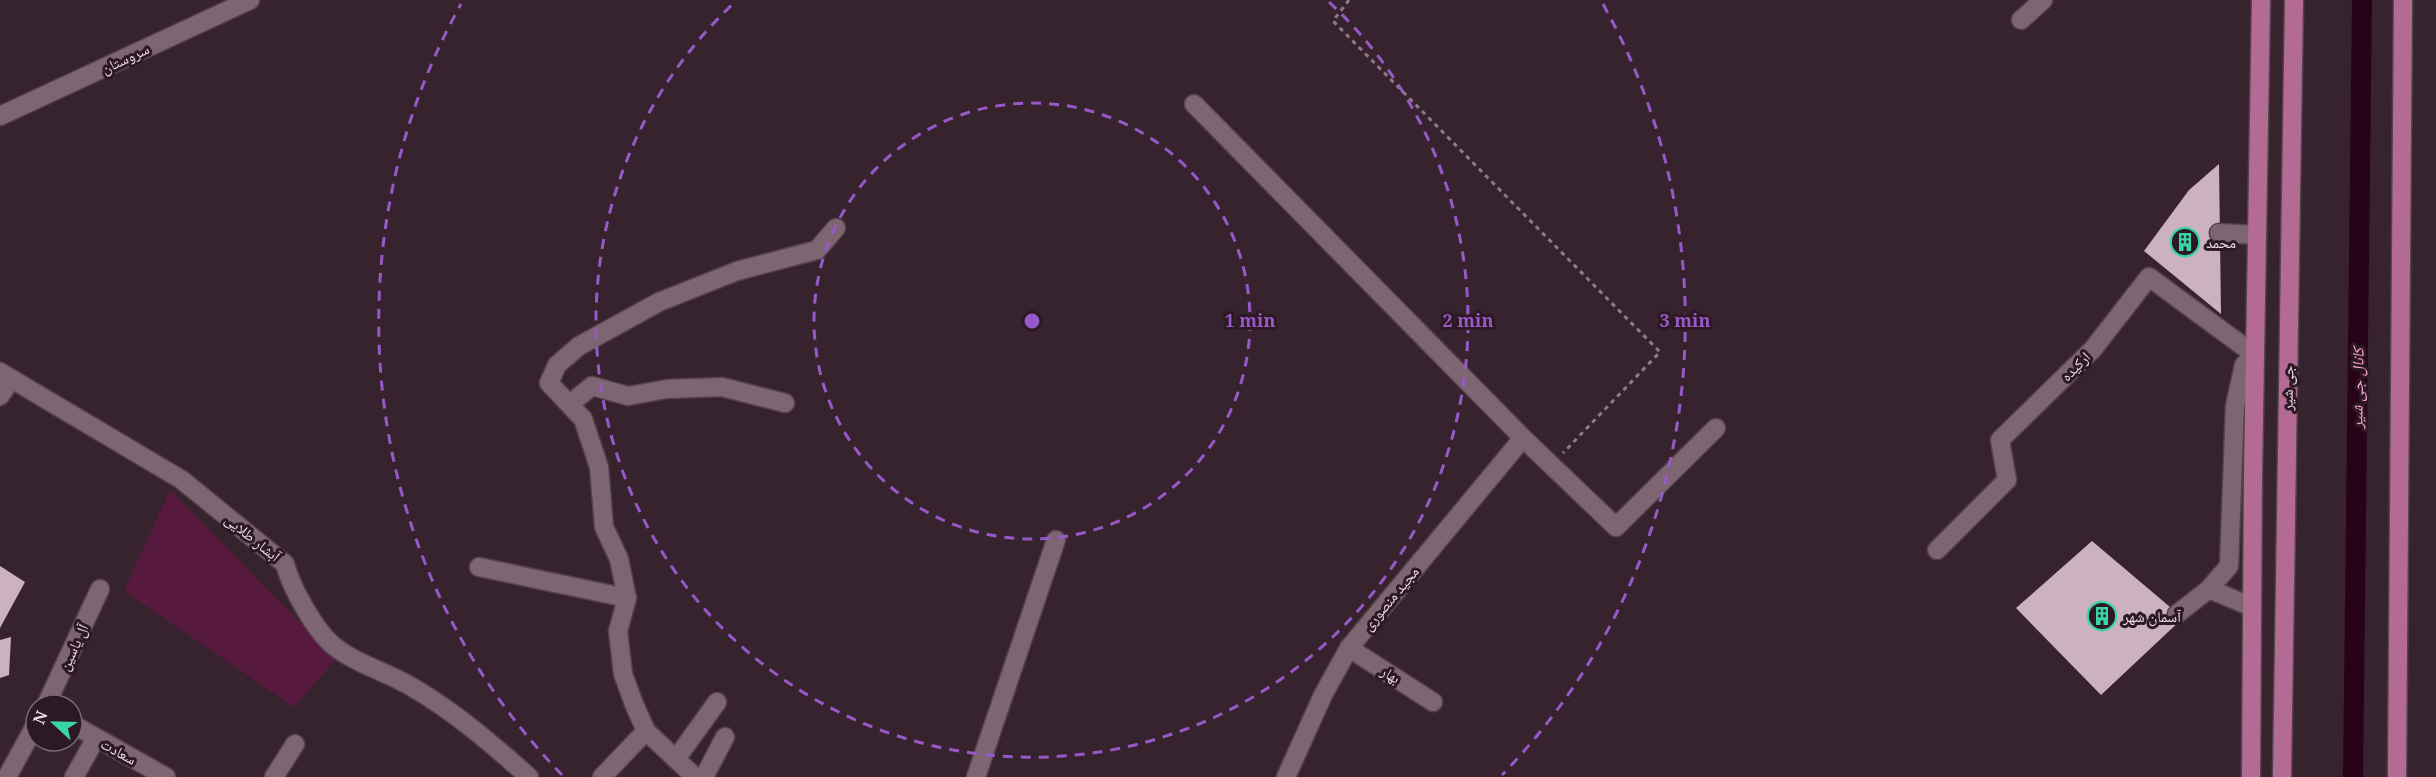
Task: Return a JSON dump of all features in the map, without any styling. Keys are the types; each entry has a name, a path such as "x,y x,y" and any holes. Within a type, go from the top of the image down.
{"main road":[{"path":"2252,777 2252,608 2261,0"},
{"name":"جی شیر","path":"2282,777 2294,0"},
{"path":"2397,777 2403,0"}],"street":[{"name":"سروستان","path":"0,116 250,0"},
{"path":"2021,20 2043,0"},
{"path":"1194,104 1523,438 1616,526 1716,428"},
{"path":"695,777 646,731 623,674 618,631 627,598 619,559 604,527 599,467 583,418 549,383 557,365 579,346 659,302 737,271 817,250 836,228"},
{"path":"2219,233 2257,235"},
{"name":"ارکیده","path":"1936,550 2007,480 2000,440 2093,348 2149,278 2255,355"},
{"path":"2229,566 2235,406 2244,365 2255,355"},
{"path":"0,396 6,376"},
{"name":"آبشار طلایی","path":"6,376 182,480 285,564 290,583 321,631 334,646 412,687 475,729 529,777"},
{"path":"571,404 592,386 628,396 667,388 722,387 785,402"},
{"name":"مجید منصوری","path":"1286,777 1323,695 1349,648 1523,438"},
{"path":"976,777 1056,540"},
{"path":"2177,614 2209,589 2229,566 2253,551"},
{"path":"479,567 627,598"},
{"name":"آل یاسین","path":"52,693 100,589"},
{"path":"2209,589 2252,608"},
{"name":"بهار","path":"1349,648 1433,702"},
{"path":"676,759 717,702"},
{"name":"سعادت","path":"84,731 166,777"},
{"path":"602,777 646,731"},
{"path":"704,777 725,737"},
{"path":"74,777 96,738"},
{"path":"274,777 295,744"},
{"path":"7,777 24,746"}],"path":[{"path":"1349,0 1334,21 1660,352 1552,465"}],"shaded area":[{"path":"170,490 336,659 294,707 124,591"}],"building":[{"name":"محمد","path":"2219,164 2221,314 2144,251 2189,190"},
{"name":"آسمان شهر","path":"2092,541 2183,618 2101,695 2016,608"},
{"path":"0,566 25,582 0,628"},
{"path":"11,637 9,675 0,678 0,640"}],"waterway":[{"name":"کانال جی شیر","path":"2353,777 2362,0"}],"place":[{"name":"محمد","path":"2185,242"},
{"name":"آسمان شهر","path":"2102,616"}]}
